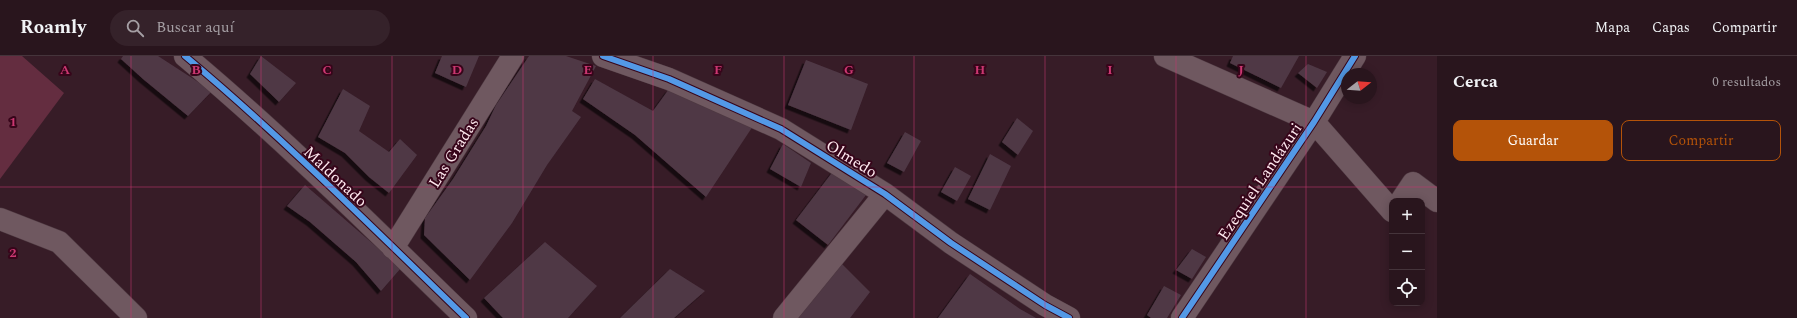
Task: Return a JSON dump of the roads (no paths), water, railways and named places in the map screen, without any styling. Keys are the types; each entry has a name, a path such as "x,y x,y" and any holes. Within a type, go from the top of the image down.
{"street":[{"name":"Maldonado","path":"185,56 217,83 466,318"},
{"name":"Las Gradas","path":"393,248 513,56"},
{"name":"Olmedo","path":"603,56 669,80 781,129 885,194 951,243 1045,305 1069,318"},
{"path":"1165,56 1314,122 1389,208"},
{"name":"Ezequiel Landázuri","path":"1182,318 1314,122 1356,56"},
{"path":"1403,198 1413,183 1437,201"},
{"path":"784,318 885,194"},
{"path":"0,219 59,242 136,318"}]}
